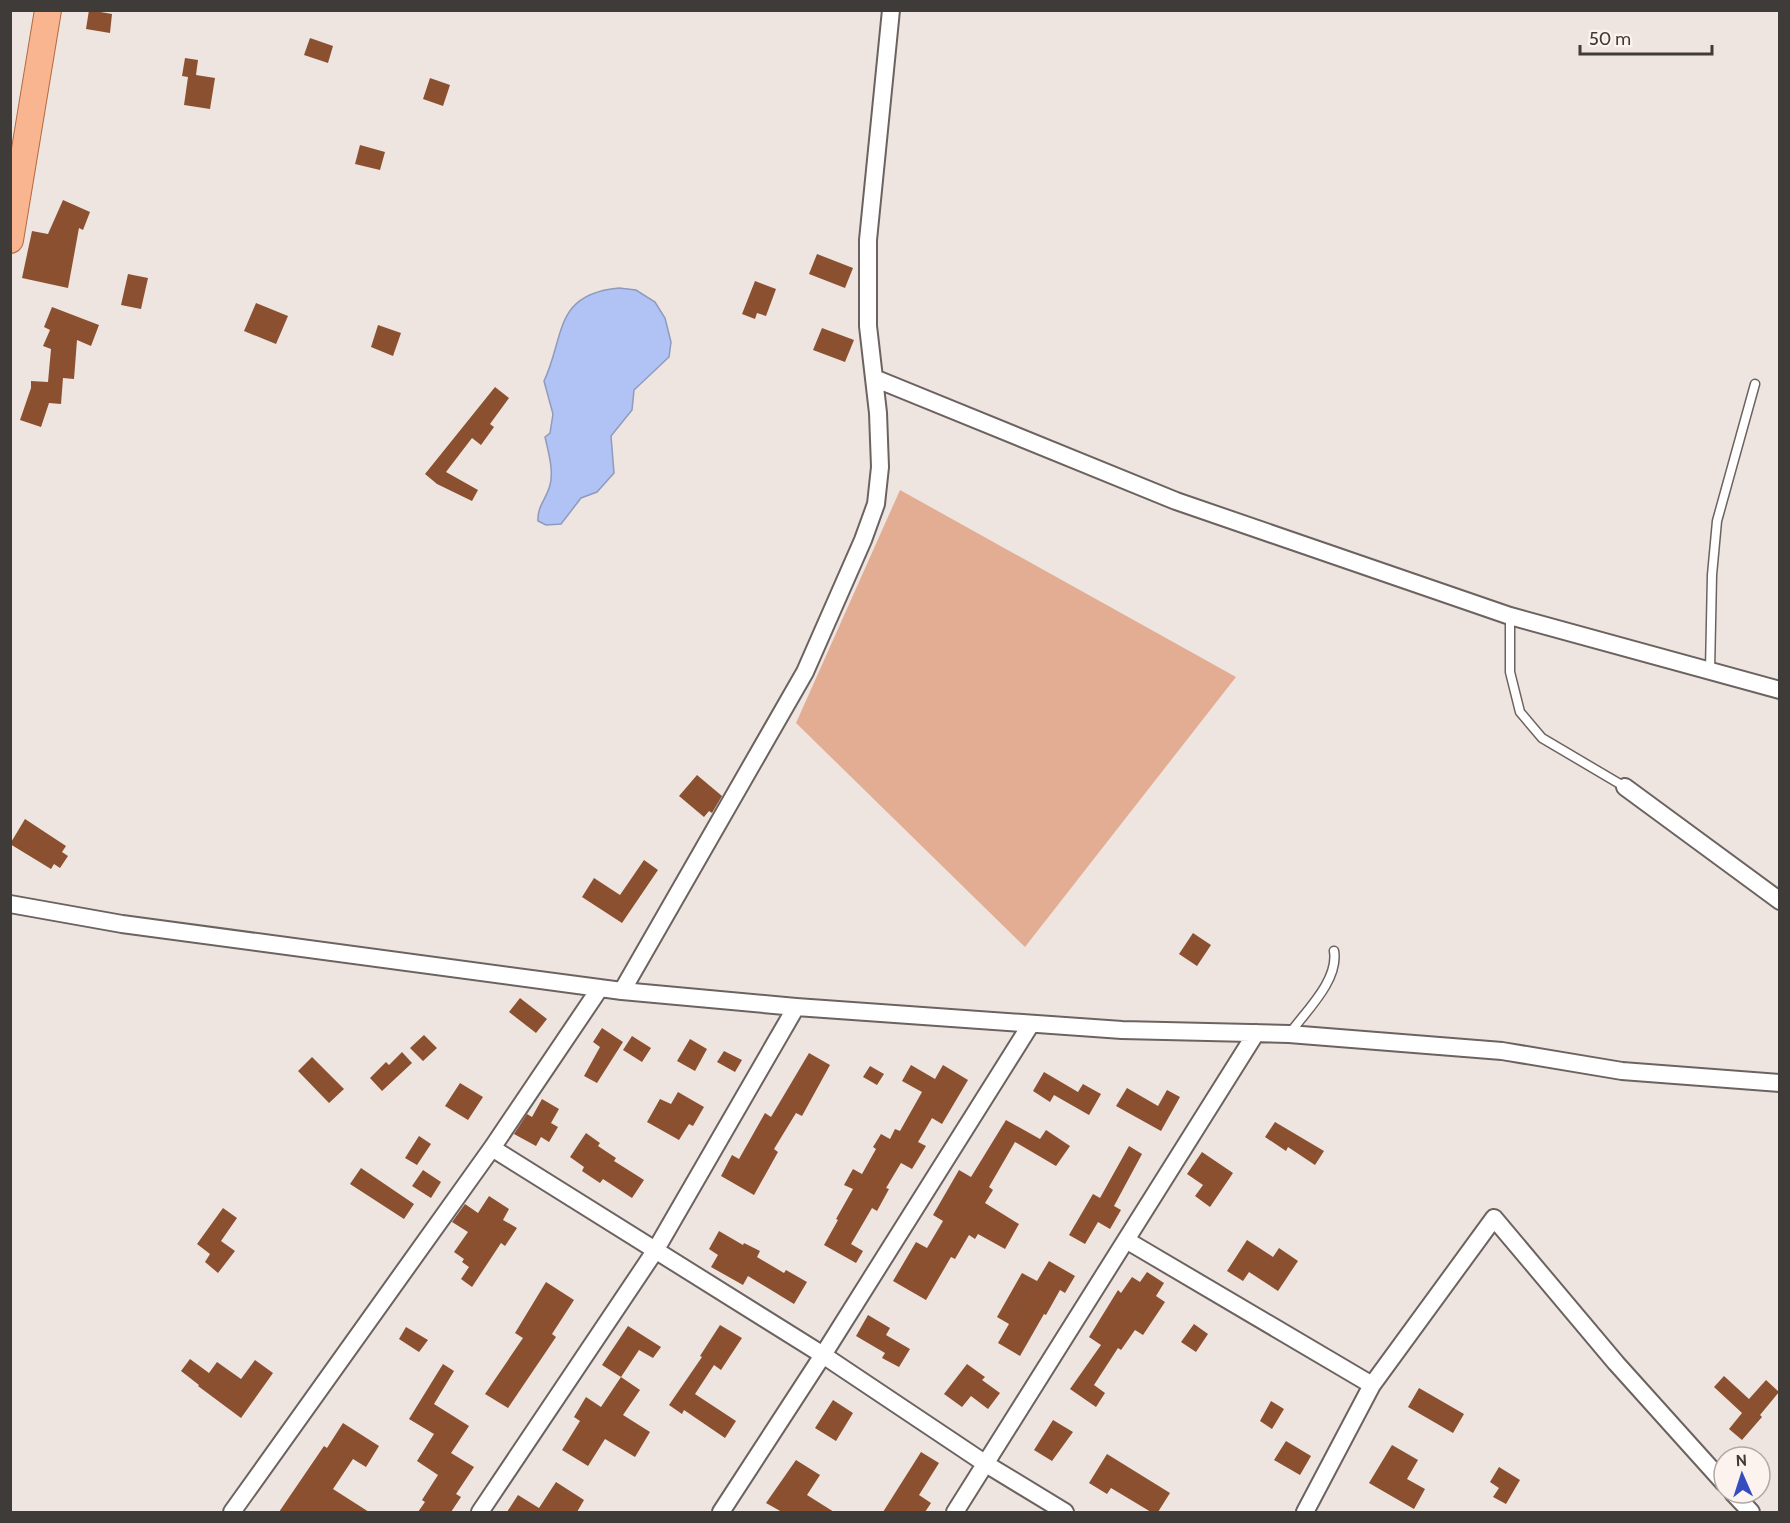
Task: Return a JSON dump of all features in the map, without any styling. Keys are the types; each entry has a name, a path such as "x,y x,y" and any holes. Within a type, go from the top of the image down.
{"main road":[{"path":"10,240 48,10"}],"street":[{"path":"622,991 805,672 863,540 876,504 880,467 878,413 868,326 868,240 891,10"},
{"path":"874,378 1176,501 1510,615 1779,690"},
{"path":"1625,787 1779,901"},
{"path":"10,904 122,924 622,991 796,1007 1122,1030 1289,1034 1502,1051 1622,1071 1779,1083"},
{"path":"232,1512 492,1148 600,988"},
{"path":"480,1512 656,1251 796,1007"},
{"path":"721,1512 823,1355 1031,1024"},
{"path":"955,1512 1256,1033"},
{"path":"492,1148 823,1355 987,1464 1065,1512"},
{"path":"1305,1512 1372,1385 1494,1218 1616,1363 1712,1470"},
{"path":"1126,1240 1372,1385"}],"lane":[{"path":"1710,670 1712,574 1718,521 1755,384"},
{"path":"1510,615 1510,672 1520,712 1542,738 1625,787"},
{"path":"1289,1034 1330,979 1336,961 1334,951"}],"shaded area":[{"path":"900,490 1236,677 1025,947 796,723"}],"water":[{"path":"619,288 636,290 655,302 665,318 671,342 669,357 634,390 632,410 611,436 614,473 597,492 581,498 561,524 546,525 538,521 538,516 551,479 545,437 550,433 553,414 544,381 565,320 572,308 582,299 598,292"}],"building":[{"path":"89,10 112,14 110,33 86,29"},
{"path":"310,38 333,46 328,63 304,55"},
{"path":"185,58 198,60 196,75 215,78 210,109 184,105 188,77 182,76"},
{"path":"430,78 450,85 443,106 423,99"},
{"path":"360,145 385,152 380,170 355,164"},
{"path":"63,200 90,212 83,230 79,228 68,288 22,278 32,231 48,234"},
{"path":"817,254 853,268 845,288 809,274"},
{"path":"128,274 148,278 141,309 121,305"},
{"path":"755,281 776,289 766,316 757,313 755,319 742,314"},
{"path":"256,303 288,316 276,344 244,331"},
{"path":"52,307 99,325 91,346 77,340 74,379 63,378 61,404 49,403 41,427 20,420 31,388 31,381 48,382 51,349 43,346 50,330 44,327"},
{"path":"378,325 401,333 393,356 371,347"},
{"path":"822,328 854,340 845,362 813,350"},
{"path":"495,387 509,398 490,424 494,427 481,445 472,438 446,472 478,490 472,501 437,484 425,474"},
{"path":"697,775 722,796 712,813 709,811 704,817 679,796"},
{"path":"25,819 66,846 62,852 68,856 60,868 54,864 51,869 10,844"},
{"path":"644,860 658,870 622,923 582,897 594,878 620,895"},
{"path":"1193,933 1211,945 1197,966 1179,954"},
{"path":"520,998 547,1019 536,1033 509,1012"},
{"path":"602,1028 623,1042 597,1083 584,1076 600,1047 593,1042"},
{"path":"424,1035 437,1048 423,1061 410,1048"},
{"path":"632,1036 651,1048 642,1062 623,1050"},
{"path":"690,1039 707,1049 695,1071 677,1061"},
{"path":"724,1051 742,1060 735,1072 717,1062"},
{"path":"402,1052 412,1063 382,1091 370,1078 386,1062 389,1065"},
{"path":"809,1053 830,1065 802,1116 796,1113 774,1149 778,1152 754,1195 721,1176 732,1155 739,1159 765,1113 771,1117"},
{"path":"312,1057 344,1089 329,1103 298,1071"},
{"path":"911,1065 935,1079 943,1065 968,1080 942,1124 932,1118 918,1142 926,1146 912,1169 901,1163 886,1188 889,1189 877,1211 872,1208 851,1244 863,1251 856,1263 824,1245 853,1189 844,1185 853,1169 862,1174 876,1149 873,1147 881,1134 890,1139 895,1129 900,1131 922,1092 902,1081"},
{"path":"870,1066 884,1074 877,1085 863,1077"},
{"path":"1044,1072 1078,1092 1083,1084 1101,1094 1089,1115 1054,1095 1050,1102 1033,1091"},
{"path":"460,1083 483,1097 468,1120 445,1106"},
{"path":"1127,1088 1158,1106 1167,1090 1180,1097 1161,1131 1116,1106"},
{"path":"678,1092 704,1107 693,1126 689,1124 679,1140 647,1122 660,1099 671,1104"},
{"path":"542,1099 559,1109 551,1123 558,1127 549,1142 541,1137 536,1146 514,1134 527,1114 532,1117"},
{"path":"1006,1120 1040,1139 1046,1130 1070,1146 1056,1166 1015,1142 989,1187 993,1190 985,1203 1019,1224 1005,1249 978,1234 975,1239 969,1235 955,1259 951,1257 926,1300 893,1281 916,1242 927,1248 943,1221 933,1215 959,1170 971,1177"},
{"path":"1275,1122 1324,1151 1315,1165 1288,1147 1286,1151 1265,1137"},
{"path":"586,1133 600,1143 598,1146 616,1158 614,1161 644,1180 632,1198 603,1179 600,1183 582,1171 584,1167 570,1157"},
{"path":"419,1136 431,1144 417,1165 405,1158"},
{"path":"1129,1146 1142,1154 1114,1206 1121,1210 1110,1229 1098,1222 1085,1244 1069,1235 1093,1194 1100,1198"},
{"path":"1202,1152 1233,1173 1210,1207 1195,1196 1203,1185 1187,1174"},
{"path":"361,1168 414,1204 404,1219 350,1184"},
{"path":"423,1170 441,1182 431,1198 412,1186"},
{"path":"489,1196 509,1209 503,1220 517,1228 505,1246 501,1243 472,1287 461,1279 469,1267 462,1262 464,1259 454,1252 468,1232 452,1222 465,1204 478,1213"},
{"path":"223,1208 237,1218 221,1241 235,1251 218,1273 205,1262 210,1254 197,1244"},
{"path":"719,1231 743,1245 744,1243 760,1251 757,1257 784,1273 786,1270 807,1282 794,1304 748,1276 743,1285 711,1267 718,1255 709,1249"},
{"path":"1247,1240 1273,1257 1279,1248 1298,1261 1278,1291 1249,1272 1243,1281 1227,1271"},
{"path":"1049,1261 1075,1276 1065,1293 1060,1290 1020,1356 998,1343 1009,1324 997,1317 1022,1273 1037,1281"},
{"path":"1147,1272 1164,1283 1156,1296 1165,1302 1143,1335 1135,1330 1121,1350 1118,1348 1094,1385 1105,1393 1096,1407 1070,1389 1101,1345 1089,1337 1118,1290 1121,1293 1132,1277 1140,1282"},
{"path":"546,1282 574,1300 552,1334 556,1337 508,1408 485,1394 523,1338 515,1333"},
{"path":"868,1315 890,1328 886,1335 910,1349 899,1367 882,1358 885,1353 856,1336"},
{"path":"1194,1324 1208,1334 1196,1352 1181,1342"},
{"path":"720,1325 742,1338 721,1370 714,1365 695,1394 736,1421 725,1438 684,1410 682,1414 669,1405 702,1357 700,1356"},
{"path":"628,1326 661,1347 653,1358 639,1350 621,1377 602,1365"},
{"path":"406,1327 428,1340 419,1352 399,1339"},
{"path":"190,1359 209,1373 217,1362 241,1379 255,1360 273,1373 241,1418 181,1371"},
{"path":"443,1364 454,1371 434,1404 469,1426 451,1453 474,1467 456,1494 461,1497 451,1512 418,1512 425,1502 422,1500 438,1475 417,1461 434,1434 409,1419"},
{"path":"967,1364 985,1377 982,1380 1000,1393 988,1409 971,1396 962,1407 944,1394"},
{"path":"1724,1376 1749,1399 1766,1380 1779,1392 1742,1440 1729,1429 1742,1413 1714,1387"},
{"path":"621,1377 640,1390 623,1415 650,1432 635,1457 605,1439 588,1466 562,1450 580,1421 574,1417 586,1397 601,1407"},
{"path":"1419,1388 1464,1414 1453,1433 1408,1407"},
{"path":"833,1400 853,1413 836,1441 815,1428"},
{"path":"1271,1401 1284,1409 1272,1429 1260,1421"},
{"path":"1053,1420 1073,1432 1052,1461 1034,1450"},
{"path":"343,1423 379,1446 366,1467 353,1459 333,1489 369,1512 279,1512 324,1446 327,1448"},
{"path":"1286,1441 1311,1456 1300,1475 1274,1460"},
{"path":"1392,1445 1418,1460 1407,1479 1425,1489 1414,1509 1369,1483"},
{"path":"921,1452 939,1463 919,1495 931,1503 925,1512 883,1512"},
{"path":"1107,1454 1170,1493 1158,1512 1151,1512 1111,1488 1107,1494 1089,1483"},
{"path":"796,1460 820,1475 807,1495 834,1512 782,1512 766,1503"},
{"path":"1499,1467 1520,1480 1506,1504 1493,1497 1499,1488 1490,1482"},
{"path":"556,1482 584,1500 577,1512 507,1512 518,1495 539,1508"}]}
